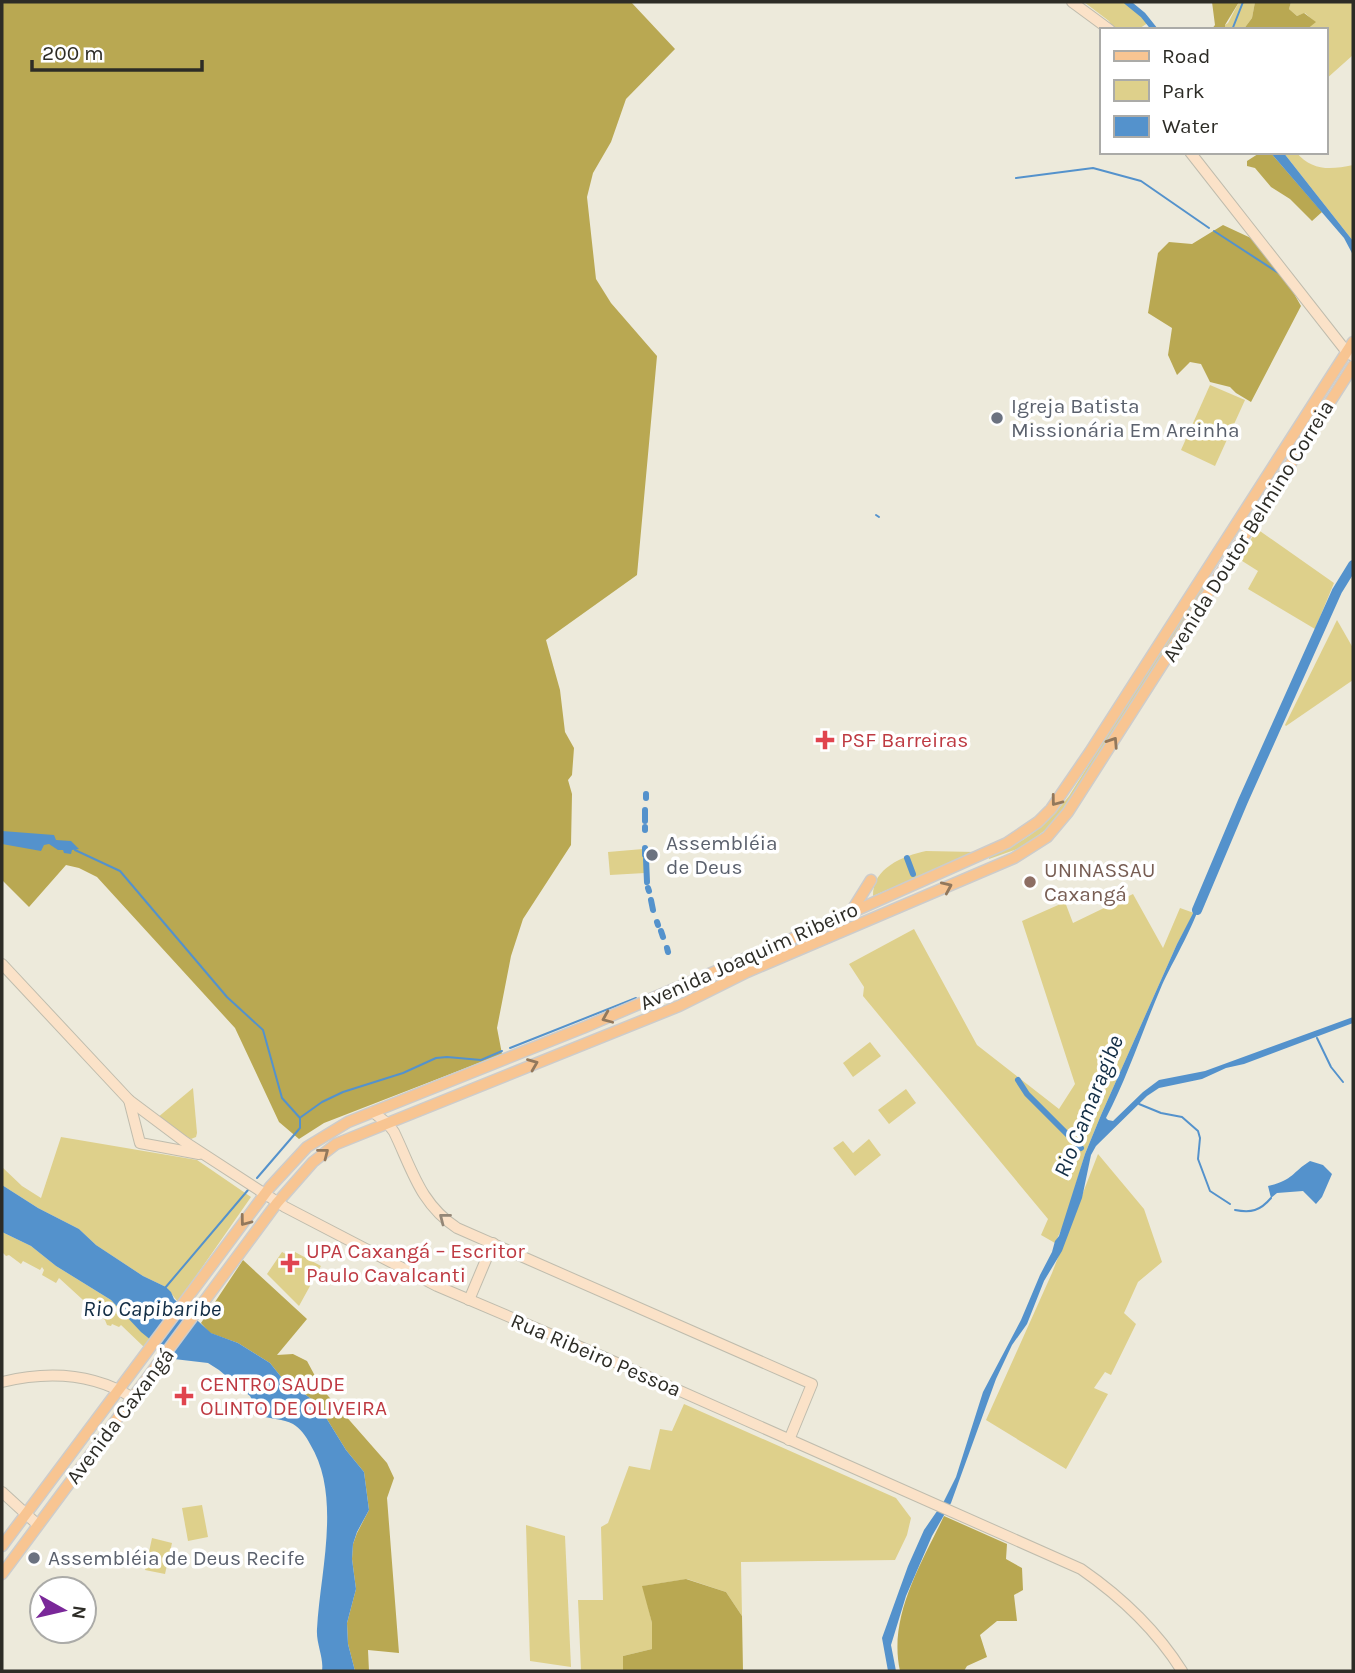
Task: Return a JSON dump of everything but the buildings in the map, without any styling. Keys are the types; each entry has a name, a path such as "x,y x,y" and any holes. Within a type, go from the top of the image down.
{"main road":[{"path":"1072,2 1107,28"},
{"path":"1192,154 1350,354"},
{"name":"Avenida Doutor Belmino Correia","path":"1200,579 1350,354 1353,342"},
{"name":"Avenida Doutor Belmino Correia","path":"1143,695 1353,366"},
{"name":"Avenida Joaquim Ribeiro","path":"225,1247 292,1161 316,1139 348,1122 572,1033 851,912 1007,843 1038,822 1059,799 1200,579"},
{"name":"Avenida Joaquim Ribeiro","path":"237,1258 277,1203 313,1162 336,1144 679,1006 747,972 1014,858 1047,837 1059,825 1143,695"},
{"path":"851,912 871,880"},
{"name":"Rua Ribeiro Pessoa","path":"2,964 129,1100 149,1117 277,1203 411,1274 966,1516 1081,1569 1101,1583 1156,1636 1182,1671"},
{"path":"129,1100 140,1143 203,1154"},
{"path":"373,1112 388,1124 421,1191 436,1213 457,1228 812,1384 789,1440"},
{"path":"136,1124 142,1118 149,1117"},
{"path":"469,1300 493,1244"},
{"name":"Avenida Caxangá","path":"2,1546 225,1247"},
{"name":"Avenida Caxangá","path":"2,1574 237,1258"},
{"path":"2,1382 44,1376 74,1377 96,1380 133,1398"},
{"path":"2,1492 38,1525"}],"green space":[{"path":"1084,2 1132,2 1151,21 1140,28 1114,28 1109,21"},
{"path":"1239,2 1255,2 1252,18 1244,28 1225,28"},
{"path":"1291,2 1353,2 1353,55 1327,78 1327,28 1308,28 1315,22 1305,13 1297,16 1289,9"},
{"path":"1285,154 1298,154 1308,163 1322,168 1353,165 1353,241"},
{"path":"1210,385 1245,400 1215,466 1181,450"},
{"path":"1257,529 1334,583 1315,629 1248,589 1258,571 1239,559"},
{"path":"1206,580 1212,580 1092,770 1053,824 1023,847 989,859 1034,832 1069,796"},
{"path":"1337,620 1353,648 1353,680 1286,726 1285,725"},
{"path":"643,849 645,873 610,875 608,852"},
{"path":"926,851 976,852 873,896 878,878 890,865"},
{"path":"1133,894 1163,948 1180,908 1194,913 1177,944 1101,1115 1055,1243 1041,1235 1048,1219 863,996 864,987 849,964 914,929 977,1045 1059,1109 1075,1084 1022,921 1065,902 1073,923"},
{"path":"870,1042 881,1056 853,1077 843,1063"},
{"path":"193,1088 197,1133 196,1137 191,1139 157,1118"},
{"path":"906,1089 916,1103 889,1124 878,1110"},
{"path":"61,1137 197,1160 251,1197 178,1302 166,1287 143,1276 96,1245 79,1229 38,1208 2,1185 2,1167 22,1186 41,1198"},
{"path":"869,1139 881,1155 855,1176 833,1148 843,1141 853,1153"},
{"path":"1098,1154 1144,1209 1162,1262 1138,1282 1124,1313 1136,1324 1111,1375 1105,1372 1094,1388 1108,1394 1066,1469 986,1420 1052,1273"},
{"path":"2,1232 31,1246 56,1266 111,1300 151,1340 145,1348 121,1325 107,1325 105,1320 59,1278 56,1283 42,1275 42,1267 40,1270 6,1256 2,1252"},
{"path":"282,1252 291,1257 295,1252 321,1266 299,1306 267,1274"},
{"path":"684,1404 896,1498 911,1518 907,1535 895,1560 741,1562 742,1616 726,1592 687,1579 643,1586 652,1623 652,1649 623,1656 623,1671 581,1671 578,1600 603,1600 601,1527 608,1523 629,1466 650,1470 660,1429 672,1431"},
{"path":"202,1505 208,1537 188,1541 182,1508"},
{"path":"526,1525 565,1536 571,1667 530,1661"},
{"path":"152,1538 172,1543 165,1574 145,1570"}],"shaded area":[{"path":"2,2 631,2 675,49 626,99 611,142 593,173 587,197 596,279 611,303 657,356 637,575 546,640 560,690 565,732 574,748 572,775 568,780 572,794 571,845 523,919 511,956 497,1028 502,1054 324,1123 299,1139 279,1122 235,1028 97,877 66,865 29,907 2,880"},
{"path":"1212,2 1239,2 1225,28 1213,28 1215,25"},
{"path":"1255,2 1291,2 1289,9 1297,16 1304,13 1316,22 1308,28 1244,28 1252,18"},
{"path":"1258,154 1272,154 1322,212 1312,221 1290,199 1271,187 1255,168 1247,166 1247,161"},
{"path":"1223,225 1253,239 1280,269 1301,306 1251,402 1230,387 1210,382 1201,364 1190,362 1177,375 1168,355 1172,328 1148,313 1158,253 1169,242 1192,244"},
{"path":"243,1260 307,1319 277,1355 293,1354 307,1361 322,1389 387,1463 394,1478 387,1498 399,1653 368,1650 369,1671 355,1671 348,1644 347,1623 356,1589 353,1544 369,1510 364,1472 346,1450 317,1403 282,1378 270,1363 238,1343 210,1333 201,1323"},
{"path":"944,1516 1007,1544 1006,1559 1022,1568 1023,1590 1014,1595 1017,1621 997,1621 980,1635 987,1657 967,1666 964,1671 900,1671 899,1631 903,1611 917,1572"},
{"path":"686,1579 726,1592 742,1616 743,1671 623,1671 623,1656 652,1649 652,1623 642,1586"}],"water":[{"path":"1272,154 1285,154 1353,241 1353,255 1344,238"},
{"path":"2,831 54,835 56,840 71,841 79,849 72,850 71,854 49,844 44,845 41,851 2,844"},
{"name":"Rio Camaragibe","path":"1201,898 1196,916 1162,985 1106,1118 1108,1120 1113,1121 1159,1080 1205,1071 1353,1017 1353,1023 1202,1079 1159,1088 1147,1096 1096,1146 1091,1155 1082,1198 1062,1251 1044,1281 1027,1324 1012,1345 996,1379 951,1503 932,1536 906,1596 891,1645 896,1671 888,1671 882,1638 908,1566 924,1530 944,1501 956,1477 983,1392 1021,1320 1052,1252 1101,1115 1177,944"},
{"path":"1310,1161 1323,1165 1332,1174 1316,1204 1303,1191 1277,1193 1271,1198 1268,1186 1288,1179"},
{"name":"Rio Capibaribe","path":"2,1185 38,1208 79,1229 96,1245 143,1276 166,1287 174,1299 211,1333 238,1343 270,1363 282,1378 317,1403 346,1450 364,1472 369,1510 353,1544 356,1589 347,1623 348,1644 355,1671 322,1671 317,1629 327,1510 320,1465 305,1435 293,1424 261,1416 250,1396 208,1363 174,1359 141,1332 111,1300 56,1266 31,1246 2,1232"}],"waterway":[{"path":"1127,2 1153,28"},
{"path":"1233,28 1243,2"},
{"path":"1016,178 1093,168 1141,181 1209,228"},
{"path":"1214,231 1280,274"},
{"name":"Rio Camaragibe","path":"1197,910 1337,591 1353,565"},
{"path":"645,810 645,821"},
{"path":"645,848 645,855"},
{"path":"75,850 120,871 227,997 263,1030 282,1098 300,1118 300,1128 257,1178"},
{"path":"907,858 913,874"},
{"path":"646,859 647,882"},
{"path":"651,900 653,910"},
{"path":"661,931 663,937"},
{"path":"667,948 668,952"},
{"path":"510,1048 636,998"},
{"path":"1317,1038 1331,1067 1343,1082"},
{"path":"301,1117 322,1102 343,1092 403,1073 436,1058 481,1060 502,1051"},
{"path":"1018,1080 1027,1094 1081,1148"},
{"path":"1139,1104 1161,1113 1182,1117 1198,1131 1198,1159 1210,1191 1230,1204"},
{"path":"165,1288 248,1190"},
{"path":"1235,1210 1255,1210 1271,1198"}],"place":[{"name":"Igreja Batista Missionária Em Areinha","path":"997,418"},
{"name":"PSF Barreiras","path":"825,740"},
{"name":"Assembléia de Deus","path":"652,855"},
{"name":"UNINASSAU Caxangá","path":"1030,882"},
{"name":"UPA Caxangá – Escritor Paulo Cavalcanti","path":"290,1263"},
{"name":"CENTRO SAUDE OLINTO DE OLIVEIRA","path":"184,1396"},
{"name":"Assembléia de Deus Recife","path":"34,1558"}]}
